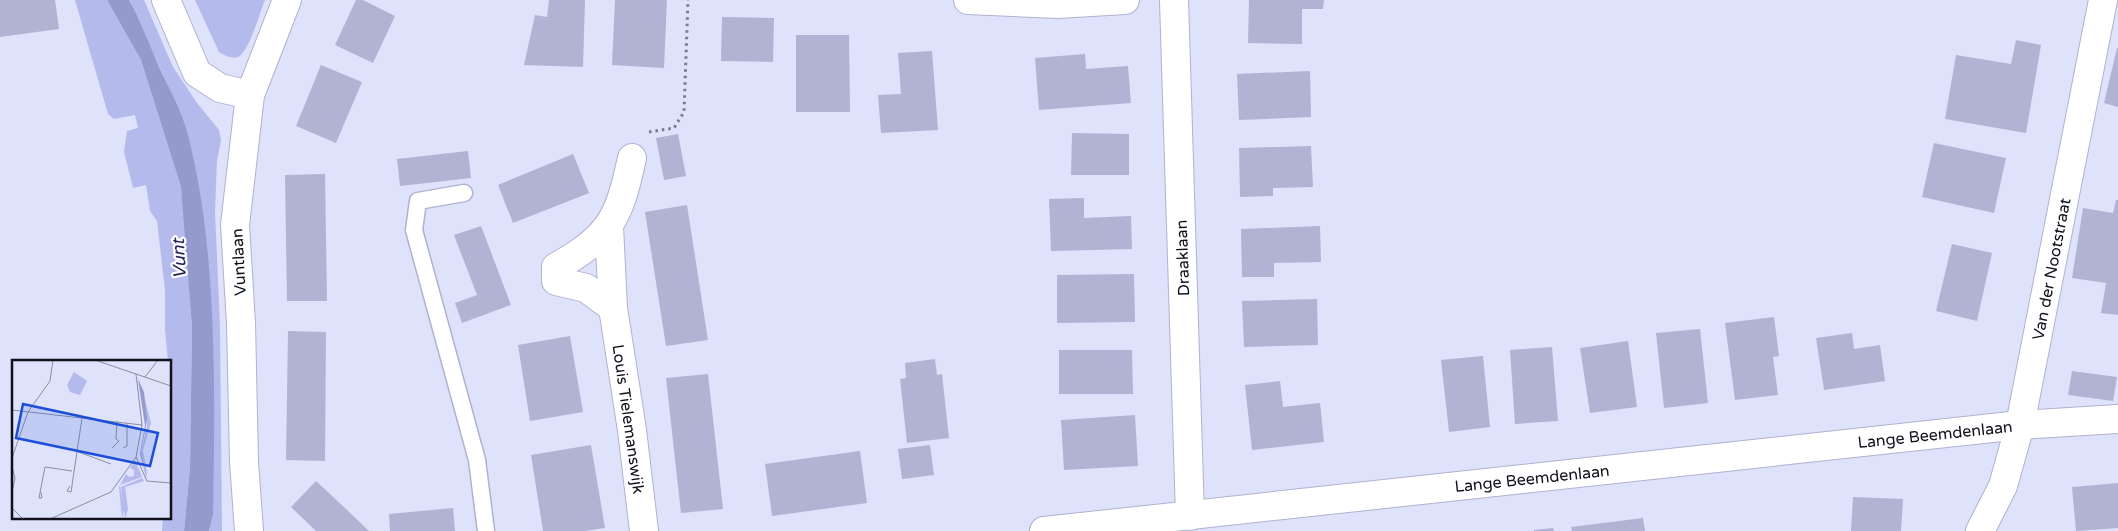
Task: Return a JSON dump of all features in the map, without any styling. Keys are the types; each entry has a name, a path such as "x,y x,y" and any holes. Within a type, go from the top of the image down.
{"street":[{"path":"166,0 198,73 220,88 250,95"},
{"name":"Vuntlaan","path":"249,531 244,462 241,323 235,225 250,95 287,0"},
{"path":"968,0 1057,4 1125,0"},
{"name":"Draaklaan","path":"1174,0 1190,516"},
{"name":"Van der Nootstraat","path":"1980,531 2003,486 2020,425 2104,0"},
{"name":"Louis Tielemanswijk","path":"613,308 586,288 556,281 556,267 584,251 609,226 623,198 632,158"},
{"name":"Louis Tielemanswijk","path":"609,226 613,308 632,430 644,531"},
{"name":"Lange Beemdenlaan","path":"1044,531 2020,425 2118,420"}],"lane":[{"path":"464,194 418,201 414,230 477,460 486,531"}],"path":[{"path":"632,158 638,133 674,128 684,112 688,0"}],"shaded area":[{"path":"75,0 107,0 141,60 181,187 192,327 190,468 184,531 162,531 163,518 171,518 171,360 168,360 165,330 165,290 157,221 150,211 146,185 133,188 124,152 127,131 138,128 135,115 114,119 108,114"},
{"path":"107,0 129,0 176,101 188,135 198,180 210,275 214,372 213,515 209,531 184,531 190,468 192,327 181,187 141,60"},
{"path":"129,0 144,0 173,67 197,103 219,130 221,140 217,161 215,211 220,326 222,531 209,531 213,515 212,353 209,275 201,203 187,133 174,99"},
{"path":"195,0 265,0 250,40 242,54 238,57 230,57 219,52"}],"building":[{"path":"0,0 55,0 59,29 0,37"},
{"path":"356,0 363,0 395,16 373,63 335,45"},
{"path":"549,0 585,0 583,67 524,65 535,15 547,17"},
{"path":"615,0 667,0 664,68 612,65"},
{"path":"1249,0 1324,0 1323,9 1302,9 1302,44 1248,43"},
{"path":"722,17 774,18 773,62 721,61"},
{"path":"796,35 849,35 850,112 796,112"},
{"path":"2016,40 2041,45 2026,133 1945,119 1956,55 2011,64"},
{"path":"2118,48 2118,107 2104,103"},
{"path":"932,51 938,130 881,133 878,95 901,94 898,53"},
{"path":"1085,54 1086,69 1128,66 1131,103 1039,110 1035,58"},
{"path":"321,65 362,82 336,143 296,126"},
{"path":"1310,71 1311,117 1239,120 1237,74"},
{"path":"1072,133 1129,134 1129,175 1071,175"},
{"path":"678,134 686,176 664,180 656,138"},
{"path":"1934,143 2006,158 1994,213 1922,197"},
{"path":"1311,146 1313,187 1273,188 1273,196 1240,197 1239,148"},
{"path":"468,151 471,178 400,186 397,159"},
{"path":"573,154 589,193 513,223 498,185"},
{"path":"325,174 327,301 287,301 285,175"},
{"path":"1084,198 1084,218 1131,216 1132,249 1051,251 1049,199"},
{"path":"2116,200 2118,200 2118,315 2101,313 2106,283 2072,278 2083,208 2113,213"},
{"path":"687,205 708,340 666,346 645,212"},
{"path":"481,226 511,305 462,323 455,303 477,295 454,235"},
{"path":"1320,226 1321,262 1274,263 1274,277 1242,277 1241,229"},
{"path":"1952,244 1992,253 1977,321 1936,311"},
{"path":"1134,274 1135,322 1057,323 1057,275"},
{"path":"1317,299 1318,345 1244,347 1242,301"},
{"path":"1774,317 1779,356 1773,357 1778,395 1735,400 1725,323"},
{"path":"1700,329 1708,403 1664,408 1656,333"},
{"path":"288,331 326,332 325,461 286,460"},
{"path":"1852,333 1854,349 1880,345 1885,381 1824,390 1816,338"},
{"path":"570,336 583,412 530,421 518,345"},
{"path":"1628,341 1637,407 1590,413 1580,348"},
{"path":"1552,347 1558,421 1515,424 1510,350"},
{"path":"1059,350 1132,350 1133,394 1059,394"},
{"path":"1483,356 1490,427 1449,432 1441,360"},
{"path":"935,359 937,375 942,374 949,438 907,443 900,379 906,378 905,363"},
{"path":"2072,371 2117,377 2113,401 2068,395"},
{"path":"708,374 723,509 681,513 666,378"},
{"path":"1280,381 1283,407 1320,403 1324,442 1252,450 1245,385"},
{"path":"1135,415 1138,466 1064,470 1061,420"},
{"path":"591,445 605,528 585,531 543,531 531,455"},
{"path":"930,445 934,475 902,479 898,449"},
{"path":"860,451 867,503 772,516 765,464"},
{"path":"316,481 369,531 316,531 291,507"},
{"path":"2118,483 2118,528 2076,531 2072,487"},
{"path":"1853,497 1903,499 1901,531 1851,531"},
{"path":"453,508 455,531 390,531 389,514"},
{"path":"1643,518 1645,531 1572,531 1571,527"},
{"path":"1553,528 1554,531 1534,531 1534,530"}],"water label":[{"name":"Vunt","path":"179,259"}]}
